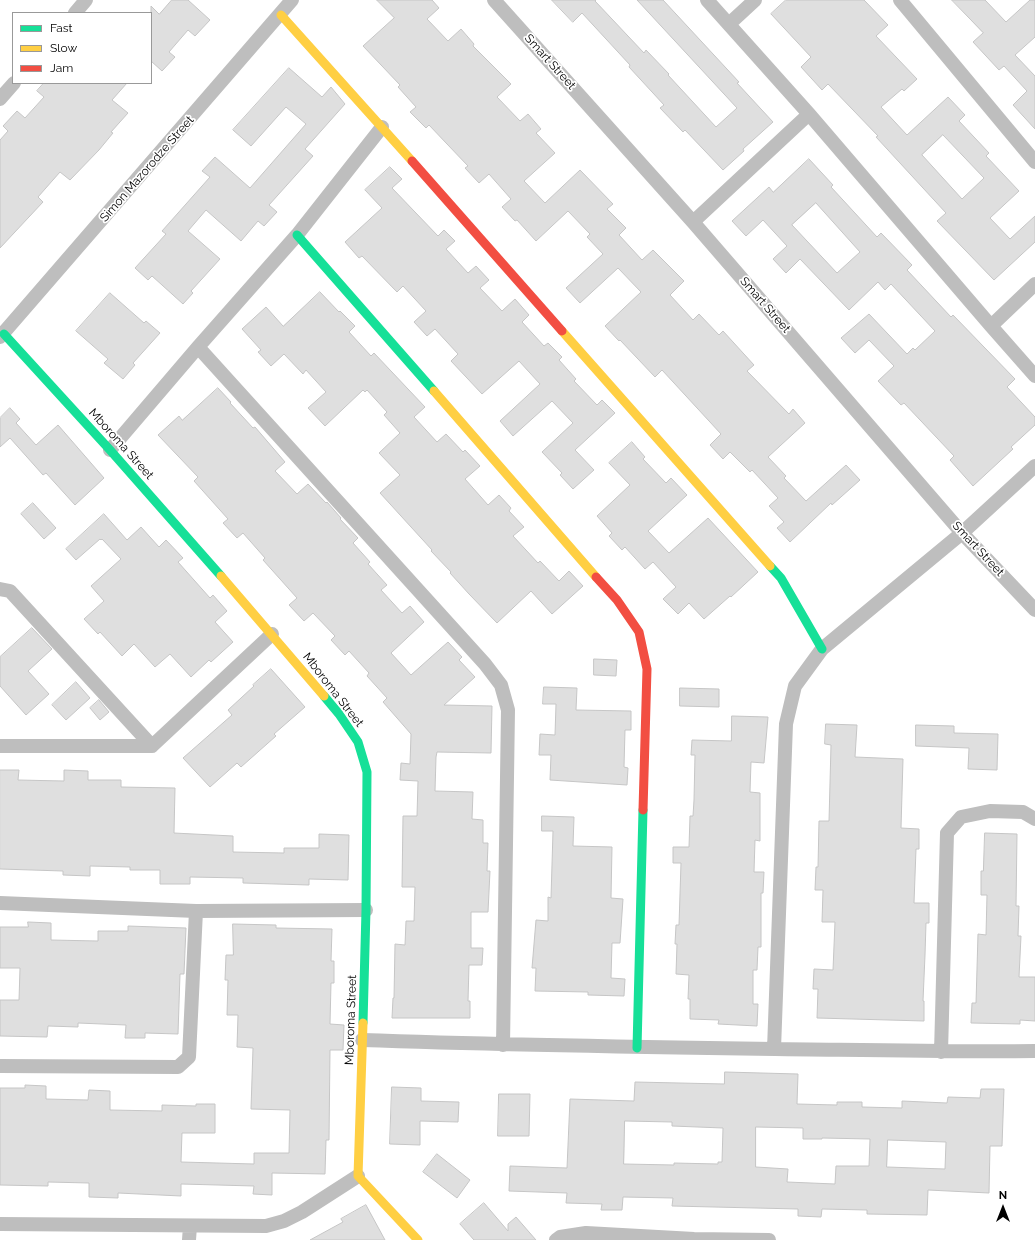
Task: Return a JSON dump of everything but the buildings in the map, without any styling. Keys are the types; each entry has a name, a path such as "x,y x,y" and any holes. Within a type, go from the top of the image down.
{"street":[{"path":"76,12 86,0"},
{"name":"Simon Mazorodze Street","path":"2,336 292,0"},
{"name":"Smart Street","path":"494,0 693,222 962,533 1035,610"},
{"path":"708,0 809,114 990,326 1035,376"},
{"path":"729,24 754,0"},
{"path":"900,0 1035,162"},
{"path":"281,14 781,578 822,649"},
{"path":"0,99 13,84"},
{"path":"693,222 809,114"},
{"path":"110,450 297,235 382,127"},
{"path":"297,235 617,600 639,632 647,669 637,1048"},
{"path":"990,326 1035,284"},
{"name":"Mboroma Street","path":"2,336 110,450 272,634 340,714 358,742 367,772 366,910 358,1176"},
{"path":"198,347 485,664 501,685 508,710 503,1045"},
{"path":"774,1049 786,724 795,686 822,649 962,533 1035,466"},
{"path":"0,589 10,591 152,746"},
{"path":"0,746 152,746 272,634"},
{"path":"941,1052 946,833 962,817 990,811 1023,812 1035,819"},
{"path":"0,903 196,911 366,910"},
{"path":"0,1066 178,1066 189,1057 196,911"},
{"path":"362,1040 637,1048 941,1052 1035,1051"},
{"path":"0,1224 189,1233 266,1226 284,1221 302,1212 358,1176 418,1240"},
{"path":"556,1240 560,1237 586,1233 694,1240 769,1240"}],"traffic: fast":[{"path":"297,235 434,391"},
{"path":"4,334 110,450 221,576"},
{"path":"770,566 781,578 822,649"},
{"path":"324,696 339,714 358,742 367,772 363,1023"},
{"path":"637,1048 643,810"}],"traffic: slow":[{"path":"281,15 412,161"},
{"path":"562,331 770,566"},
{"path":"434,391 596,577"},
{"path":"221,576 324,696"},
{"path":"363,1023 358,1176 418,1240"}],"traffic: jam":[{"path":"412,161 562,331"},
{"path":"596,577 617,600 639,632 647,669 643,810"}]}
